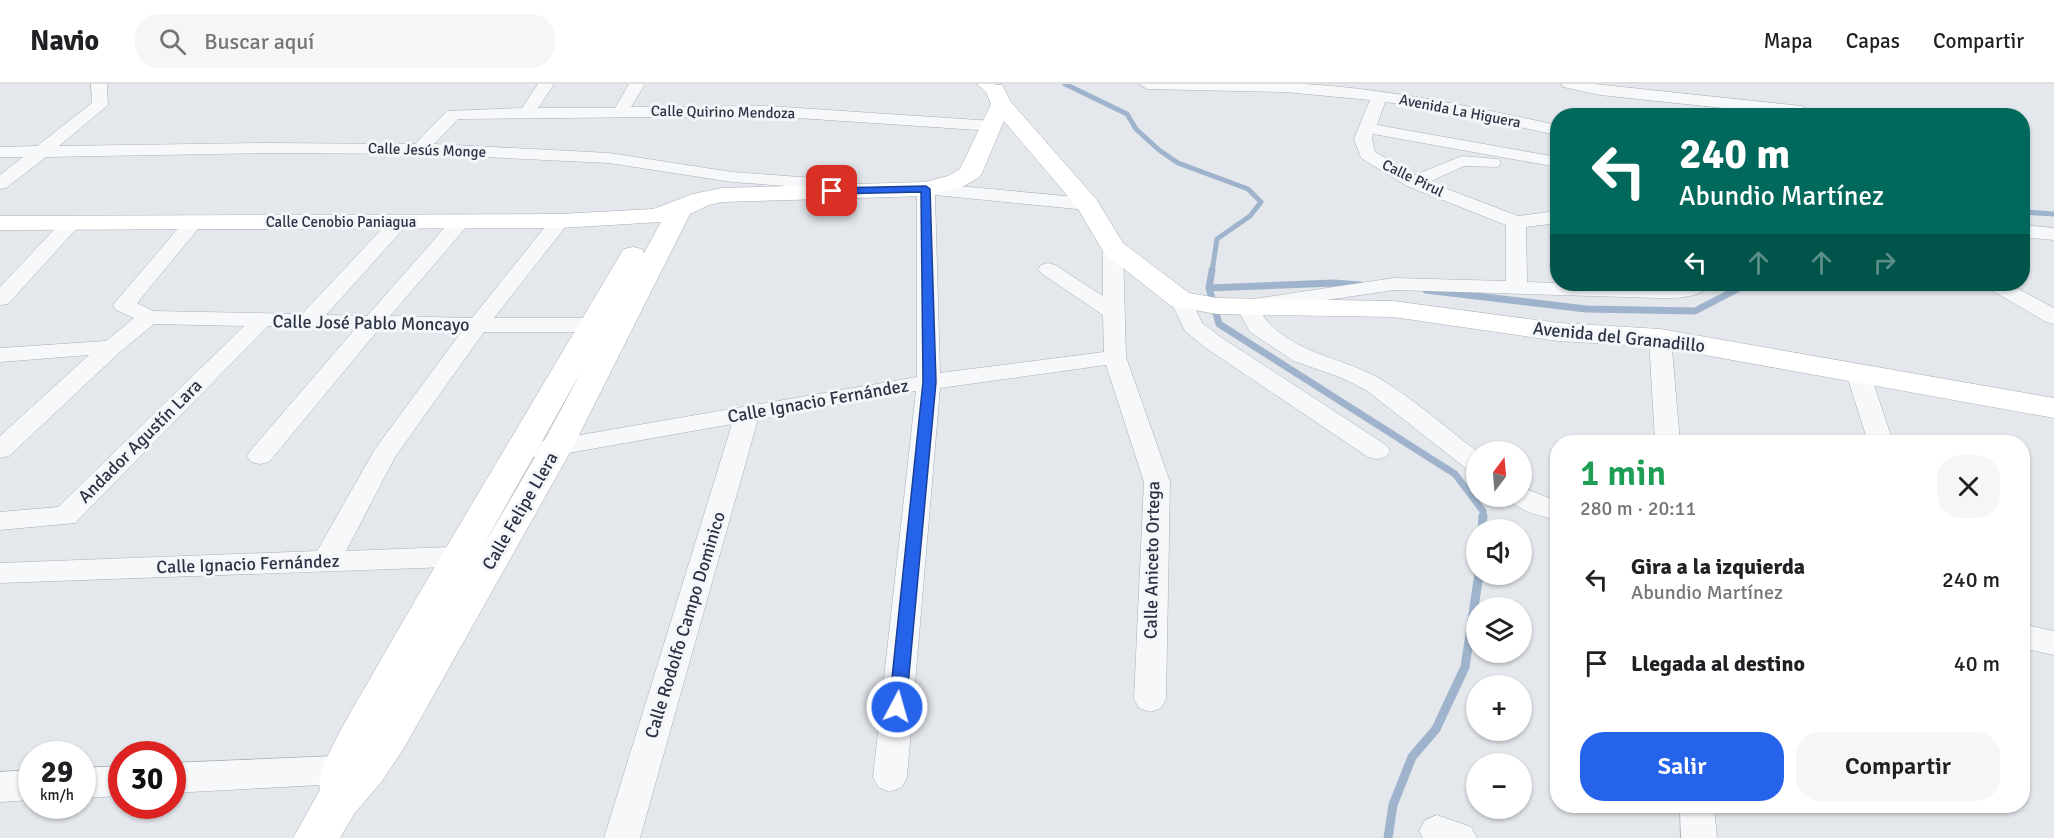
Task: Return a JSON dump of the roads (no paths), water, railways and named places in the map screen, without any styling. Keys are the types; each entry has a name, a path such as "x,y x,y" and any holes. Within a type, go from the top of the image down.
{"street":[{"path":"0,184 100,105 99,84"},
{"path":"527,113 546,84"},
{"path":"620,112 637,84"},
{"name":"Avenida La Higuera","path":"1147,84 1286,85 1441,105 1475,130 1550,130"},
{"path":"1569,84 1777,108"},
{"path":"1379,96 1365,132 1475,130 1550,159"},
{"path":"991,97 1087,204 1113,248 1196,303 1193,326 1214,343 1377,452"},
{"name":"Calle Quirino Mendoza","path":"420,149 453,114 768,111 991,97"},
{"name":"Calle Cenobio Paniagua","path":"0,223 560,221 667,213 702,199 722,195 926,189 956,182 970,173 991,97"},
{"name":"Calle Pirul","path":"1365,132 1367,154 1385,167 1413,182 1516,222"},
{"name":"Calle Jesús Monge","path":"0,152 264,148 420,149 609,158 732,177 828,184 851,190"},
{"path":"1413,182 1462,160 1474,160 1550,175"},
{"path":"890,777 929,382 926,189 1087,204"},
{"name":"Calle Felipe Llera","path":"316,838 349,779 458,556 593,325 667,213"},
{"name":"Calle Felipe Llera","path":"349,779 496,555 557,447 667,213"},
{"path":"1517,287 1516,222 1550,218"},
{"path":"260,456 461,221"},
{"path":"326,561 384,454 478,325 560,221"},
{"path":"308,321 399,222"},
{"path":"0,298 71,223"},
{"path":"0,450 111,347 149,317 124,305 193,223"},
{"path":"2030,232 2054,234"},
{"name":"Calle Aniceto Ortega","path":"1113,248 1115,357 1157,482 1150,699"},
{"path":"1048,269 1114,312"},
{"path":"1466,455 1374,385 1350,373 1302,356 1258,327 1247,306 1394,285 1550,288"},
{"path":"1630,291 1684,291"},
{"path":"2008,291 2054,316"},
{"name":"Avenida del Granadillo","path":"1196,303 1393,309 1559,332 1660,338 2054,408"},
{"name":"Calle José Pablo Moncayo","path":"149,317 478,325 593,325"},
{"name":"Andador Agustín Lara","path":"0,521 65,516 261,320"},
{"path":"1660,338 1667,435"},
{"path":"0,355 111,347"},
{"name":"Calle Ignacio Fernández","path":"522,450 557,447 929,382 1115,357"},
{"path":"1858,373 1879,435"},
{"name":"Calle Rodolfo Campo Dominico","path":"622,838 748,413"},
{"path":"1532,503 1550,509"},
{"name":"Calle Ignacio Fernández","path":"0,573 496,555"},
{"path":"2030,638 2054,643"},
{"path":"186,778 349,779"},
{"path":"0,787 18,786"},
{"path":"1697,813 1699,838"}],"waterway":[{"path":"1065,84 1127,114 1136,129 1159,150 1178,163 1248,189 1261,202 1250,216 1217,239 1212,272"},
{"path":"2030,212 2054,214"},
{"path":"1209,288 1212,270"},
{"path":"1209,288 1334,283 1360,285"},
{"path":"1209,288 1219,324 1455,474 1483,511 1483,516"},
{"path":"1426,290 1586,309 1695,311 1734,291"},
{"path":"1388,838 1393,805 1412,757 1436,729 1465,667 1477,585"}]}
